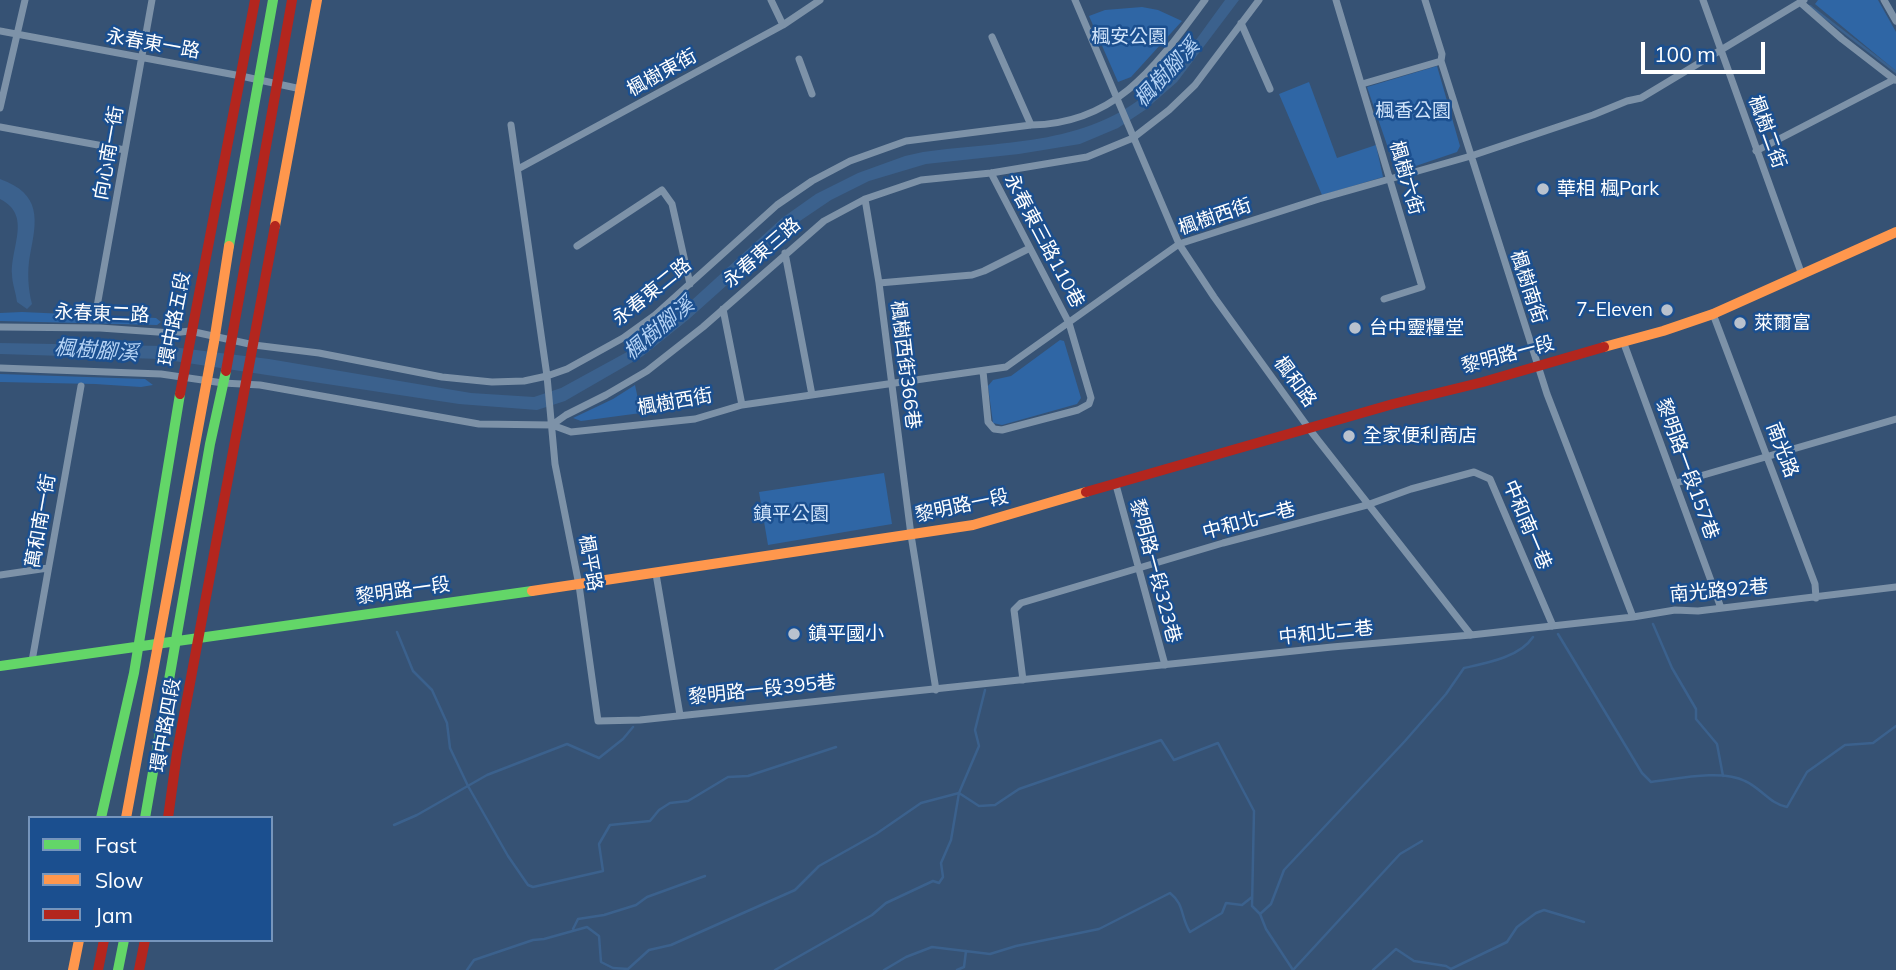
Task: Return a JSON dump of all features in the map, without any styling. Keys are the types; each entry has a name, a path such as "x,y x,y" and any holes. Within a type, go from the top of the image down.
{"street":[{"path":"0,108 25,0"},
{"name":"向心南一街","path":"96,312 152,0"},
{"name":"環中路五段","path":"138,647 189,333 255,0"},
{"name":"環中路五段","path":"158,644 273,0"},
{"path":"176,642 292,0"},
{"path":"200,638 317,0"},
{"path":"771,0 783,25"},
{"name":"楓樹東街","path":"518,169 783,25 820,0"},
{"path":"1075,0 1117,98"},
{"name":"永春東二路","path":"0,327 100,328 189,333 254,347 319,353 467,380 523,381 547,376 567,369 623,338 655,315 777,205 850,160 906,141 1031,125 1051,125 1082,116 1117,98 1146,76 1180,36 1205,0"},
{"name":"永春東三路","path":"552,421 606,395 647,371 824,221 865,199 921,180 991,173 1087,157 1133,138 1169,110 1195,85 1259,0"},
{"name":"楓樹六街","path":"1336,0 1422,287 1384,299"},
{"name":"楓樹南街","path":"1425,0 1442,54 1441,61 1537,365 1633,617"},
{"name":"楓樹二街","path":"1703,0 1802,275"},
{"path":"1884,0 1896,21"},
{"path":"1756,151 1894,80 1802,1"},
{"name":"楓樹西街","path":"552,421 571,432 695,419 742,405 1006,367 1179,244 1471,156 1592,115 1627,100 1641,98 1802,1"},
{"path":"1241,23 1270,89"},
{"name":"永春東一路","path":"0,32 259,79 300,89"},
{"path":"992,37 1031,125"},
{"path":"799,60 812,94"},
{"path":"1362,84 1441,61"},
{"name":"楓和路","path":"1117,98 1179,244 1310,430 1471,635"},
{"path":"511,125 547,376"},
{"path":"0,127 125,150"},
{"name":"永春東三路110巷","path":"983,371 988,422 994,429 1002,430 1084,407 1091,398 1069,323 991,173"},
{"path":"577,246 663,190 672,204 690,284"},
{"name":"楓樹西街366巷","path":"865,199 879,283 911,535"},
{"name":"黎明路一段","path":"0,666 656,574 973,525 1393,404 1483,382 1663,331 1713,314 1896,232"},
{"path":"879,283 972,275 1030,248"},
{"path":"785,253 812,395"},
{"path":"723,309 742,405"},
{"name":"南光路","path":"1713,314 1815,584 1816,597"},
{"name":"黎明路一段157巷","path":"1623,341 1721,608"},
{"path":"0,368 183,375 361,402 479,424 552,421"},
{"name":"楓平路","path":"547,376 555,464 579,585 596,715"},
{"name":"萬和南一街","path":"32,661 81,386"},
{"path":"1676,483 1896,419"},
{"name":"中和南一巷","path":"1367,505 1411,489 1474,472 1490,479 1553,626"},
{"name":"黎明路一段323巷","path":"1116,485 1165,665"},
{"name":"中和北一巷","path":"1023,680 1014,610 1021,603 1223,543 1367,505"},
{"path":"911,535 936,690"},
{"path":"0,575 48,568"},
{"path":"656,574 680,715"},
{"name":"南光路92巷","path":"1633,617 1675,610 1721,608 1896,587"},
{"name":"中和北二巷","path":"1023,680 1633,617"},
{"name":"環中路四段","path":"168,816 177,752 200,638"},
{"name":"環中路四段","path":"145,816 176,642"},
{"name":"環中路四段","path":"126,816 158,644"},
{"path":"101,816 138,647"},
{"name":"黎明路一段395巷","path":"596,715 598,721 607,722 1023,680"},
{"path":"73,970 79,942"},
{"path":"98,970 104,942"},
{"path":"118,970 124,942"},
{"path":"139,970 145,942"}],"green space":[{"path":"1818,0 1878,0 1896,32 1896,71 1815,4"},
{"name":"楓安公園","path":"1142,7 1158,10 1182,21 1131,77 1118,82 1089,16 1105,10"},
{"name":"楓香公園","path":"1437,66 1460,146 1457,152 1401,171 1395,168 1367,87"},
{"path":"1309,82 1337,158 1376,145 1383,177 1322,195 1279,94"},
{"path":"0,313 156,318 161,322 157,325 0,321"},
{"path":"1060,340 1064,341 1081,398 1077,404 1002,425 993,423 988,386 993,380 1011,376"},
{"path":"0,374 145,379 153,385 141,387 0,382"},
{"path":"635,385 641,413 581,421 573,418 613,399"},
{"name":"鎮平公園","path":"884,473 892,524 768,545 759,492"}],"water":[{"name":"楓樹腳溪","path":"1225,0 1239,0 1177,82 1145,110 1118,128 1080,144 926,164 869,181 831,200 794,225 689,319 643,356 565,401 537,410 459,404 161,359 0,354 0,343 164,346 269,359 471,393 534,397 561,388 647,341 782,218 816,194 858,173 923,152 1017,142 1077,130 1105,120 1132,105 1176,65"},
{"path":"0,179 23,192 30,200 33,210 35,220 28,274 32,304 27,309 17,302 12,277 18,222 10,206 0,199"}],"waterway":[{"path":"1810,6 1896,72"},
{"path":"1653,624 1672,668 1696,709 1696,719 1717,744 1723,776"},
{"path":"397,632 413,671 432,690 447,723 450,748 468,786 508,856 528,885 533,887 603,871 599,844 610,825 650,821 659,810 670,803 688,801 728,777 748,776 836,747"},
{"path":"1558,634 1642,773 1651,782 1699,776 1735,777 1787,807 1807,772 1845,745 1873,743 1896,726"},
{"path":"467,970 474,960 533,940 587,927 599,936 601,962 613,968 628,969 649,950 671,945 795,890 819,866 876,834 921,803 959,793 979,806 995,805 1019,789 1161,740 1174,760 1218,743 1254,811 1252,906 1260,914 1271,904 1284,870 1405,741 1446,694 1464,668 1512,654 1533,637"},
{"path":"775,970 872,915 886,903 933,881 939,883 943,877 941,863 951,840 959,793 979,746 975,730 985,690"},
{"path":"394,825 487,775 567,744 599,758 623,739 633,727"},
{"path":"1293,970 1400,854 1422,841"},
{"path":"573,929 578,919 604,915 636,905 647,897 705,876"},
{"path":"884,970 906,957 932,947 990,954 1099,929 1170,893 1178,902 1190,932 1222,913 1226,903 1242,905 1252,897"},
{"path":"1373,970 1396,949 1414,961 1451,969 1507,942 1517,927 1544,910 1584,922"},
{"path":"1260,914 1266,929 1293,970"},
{"path":"957,970 964,967 966,951"}],"traffic: fast":[{"path":"229,246 273,0"},
{"path":"145,816 210,444 226,371"},
{"path":"101,816 134,673 180,394"},
{"path":"0,666 532,591"},
{"path":"118,970 124,942"}],"traffic: slow":[{"path":"275,226 317,0"},
{"path":"1604,347 1713,314 1896,232"},
{"path":"126,816 214,342 229,246"},
{"path":"532,591 973,525 1086,492"},
{"path":"73,970 79,942"}],"traffic: jam":[{"path":"180,394 255,0"},
{"path":"226,371 292,0"},
{"path":"168,816 177,753 275,226"},
{"path":"1086,492 1604,347"},
{"path":"98,970 104,942"},
{"path":"139,970 145,942"}],"place":[{"name":"華相 楓Park","path":"1543,189"},
{"name":"7-Eleven","path":"1667,310"},
{"name":"萊爾富","path":"1740,323"},
{"name":"台中靈糧堂","path":"1355,328"},
{"name":"全家便利商店","path":"1349,436"},
{"name":"鎮平國小","path":"794,634"}]}
